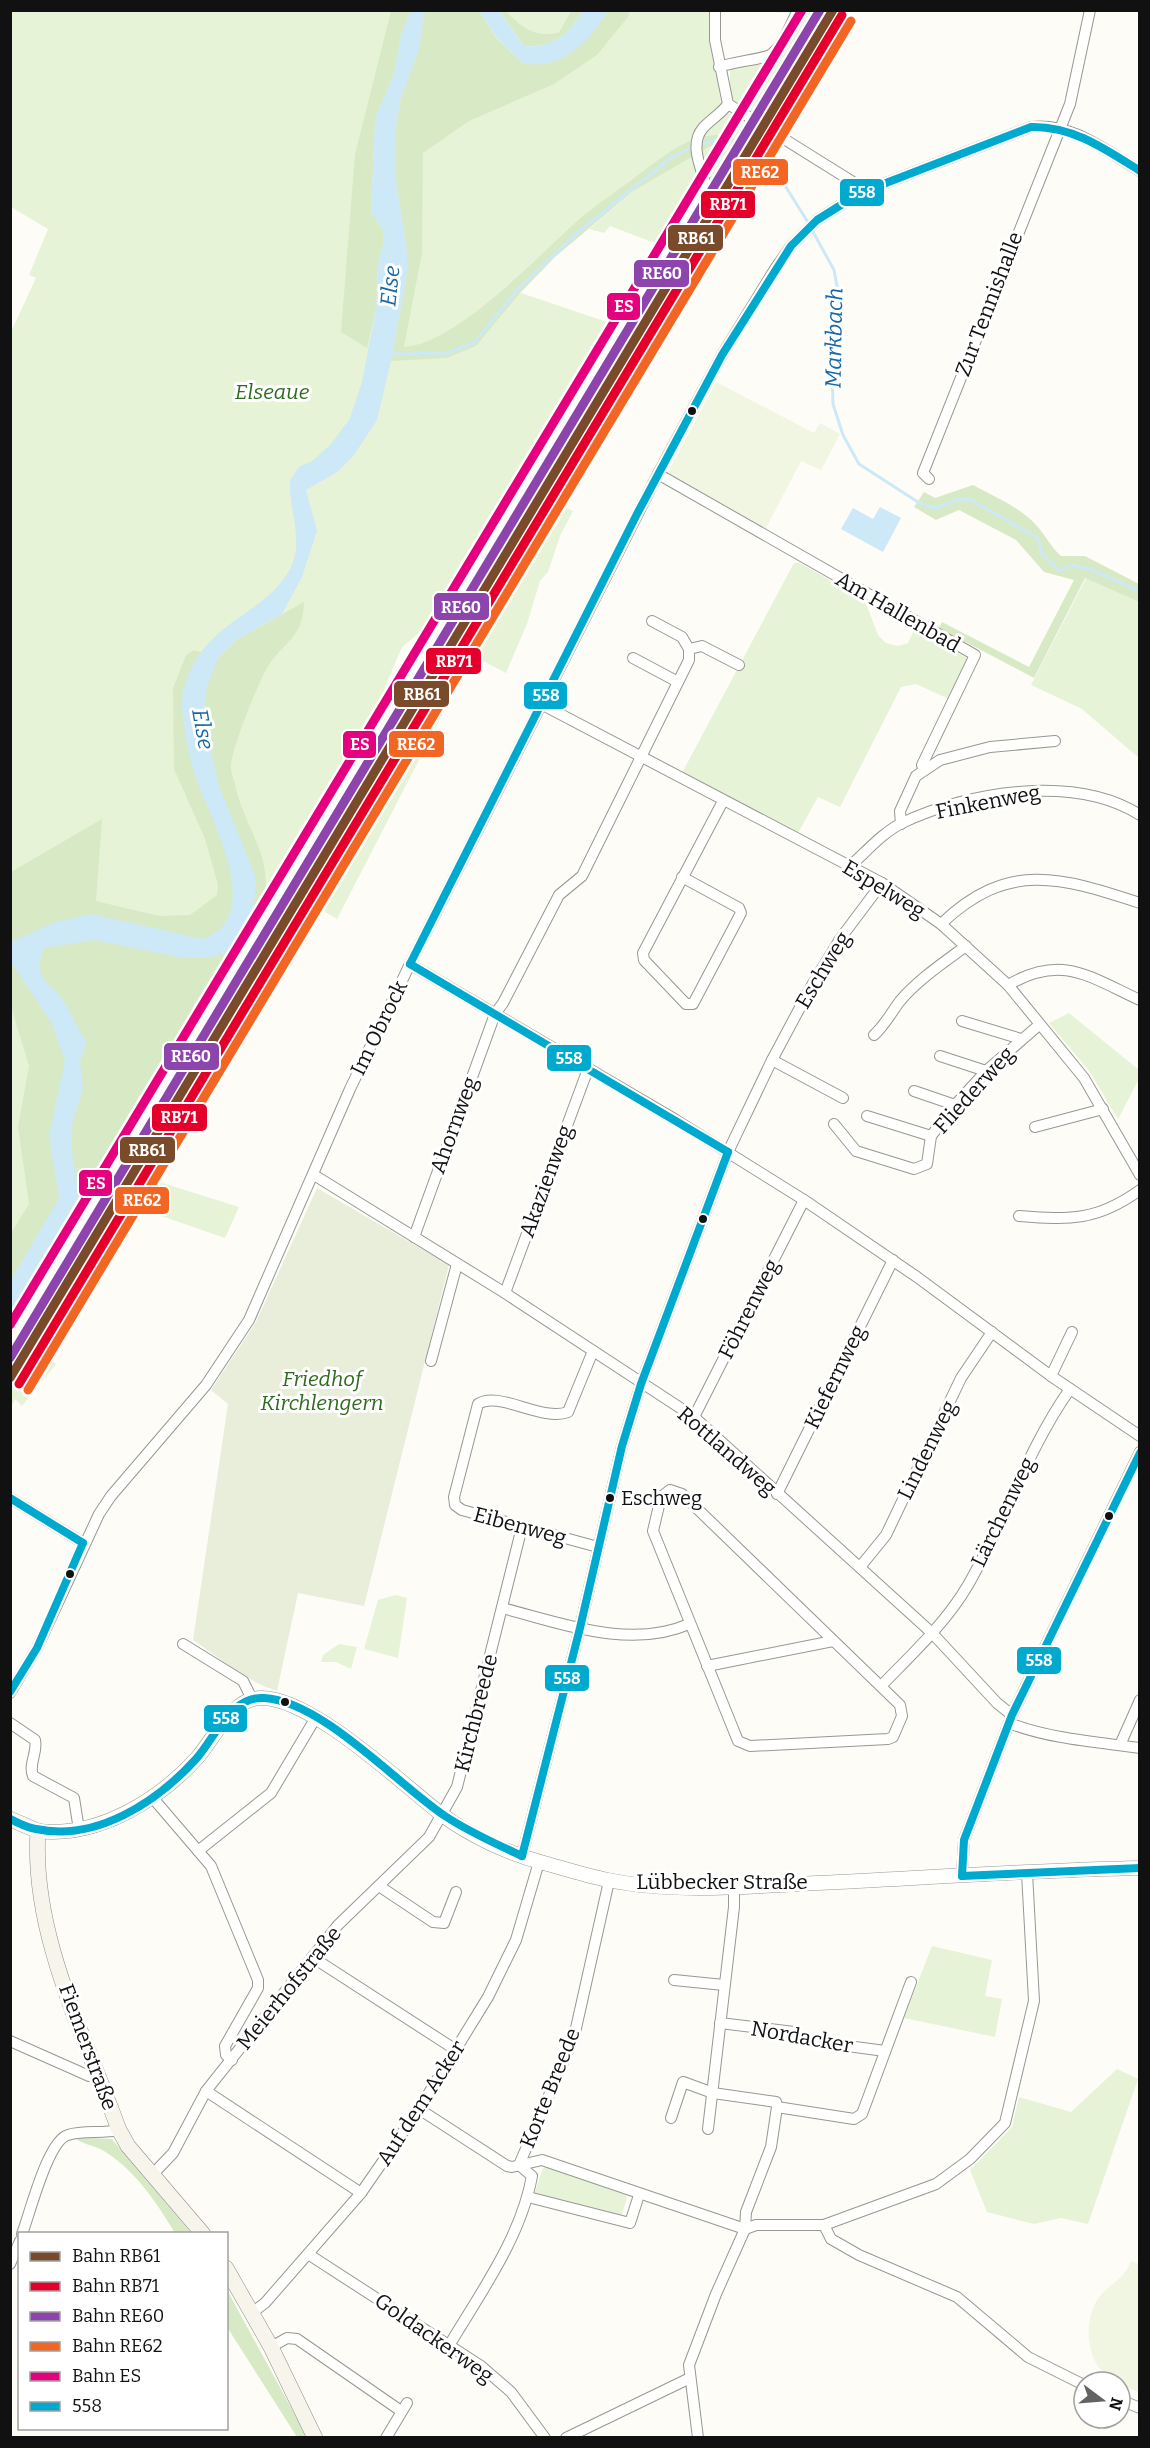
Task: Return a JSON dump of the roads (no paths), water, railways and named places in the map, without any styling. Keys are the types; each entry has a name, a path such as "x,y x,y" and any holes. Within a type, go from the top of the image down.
{"main road":[{"path":"10,1820 38,1831"},
{"name":"Fiemerstraße","path":"38,1831 38,1866 51,1944 119,2130 128,2146 201,2232"},
{"path":"228,2271 271,2347 315,2438"}],"street":[{"path":"715,10 715,40 728,104 853,182 860,193"},
{"path":"719,67 736,61 770,55 780,45 798,10"},
{"path":"1090,10 1070,104 1059,127 1071,131 1140,171"},
{"path":"640,296 706,185 696,153 698,138 701,130 728,104"},
{"name":"Im Obrock","path":"10,1693 37,1648 83,1543 111,1496 206,1385 249,1320 314,1176 350,1089 410,964 658,474 722,355 775,269 805,231 817,220 860,193 1031,127 1059,127"},
{"name":"Zur Tennishalle","path":"929,479 923,473 1059,127"},
{"name":"Am Hallenbad","path":"658,474 975,655 922,765 924,768 916,776 900,811 901,824"},
{"path":"652,621 682,637 689,649 702,646 739,665"},
{"name":"Ahornweg","path":"414,1237 495,1014 503,1003 558,895 582,876 690,660 689,649"},
{"path":"633,658 678,682"},
{"name":"Espelweg","path":"541,704 882,883 941,924 1008,985 1084,1078 1140,1175"},
{"path":"924,768 967,751 1009,744 1055,741"},
{"name":"Finkenweg","path":"849,867 901,824 961,804 1039,790 1063,790 1104,797 1140,815"},
{"path":"682,877 739,908 741,913 693,1004 686,1005 644,960 643,953 682,877 723,801"},
{"path":"941,924 958,908 988,889 1029,879 1076,883 1140,903"},
{"name":"Eschweg","path":"522,1856 580,1628 622,1446 641,1383 728,1152 772,1060 812,985 840,939 882,883"},
{"path":"874,1035 887,1023 899,1003 923,978 966,946"},
{"path":"410,964 728,1152 804,1200 893,1260 1051,1376 1140,1436"},
{"path":"1008,985 1030,972 1058,967 1089,976 1140,1000"},
{"path":"962,1021 1021,1039"},
{"name":"Fliederweg","path":"834,1124 856,1151 914,1169 927,1164 931,1136 955,1105 986,1071 1039,1025"},
{"path":"940,1056 986,1071"},
{"path":"772,1060 843,1098"},
{"name":"Akazienweg","path":"505,1293 588,1070"},
{"path":"914,1092 955,1105"},
{"path":"1035,1127 1103,1109"},
{"path":"867,1116 931,1136"},
{"name":"Rottlandweg","path":"314,1176 505,1293 694,1417 932,1633 1011,1719"},
{"path":"1019,1216 1063,1219 1099,1214 1140,1190"},
{"name":"Föhrenweg","path":"694,1417 804,1200"},
{"name":"Kiefernweg","path":"777,1494 893,1260"},
{"path":"431,1361 457,1264"},
{"name":"Lindenweg","path":"860,1567 886,1535 961,1378 993,1332"},
{"path":"1051,1376 1072,1332"},
{"name":"Eibenweg","path":"593,1351 568,1412 553,1415 489,1400 478,1404 456,1485 455,1505 462,1510 598,1547"},
{"name":"Lärchenweg","path":"881,1686 932,1633 968,1586 1047,1422 1070,1389"},
{"path":"962,1876 964,1840 1011,1719 1140,1452"},
{"path":"669,1490 682,1494 833,1641 881,1686 902,1710 897,1733 888,1740 744,1746 738,1741 653,1532 661,1497 669,1490"},
{"path":"10,1498 83,1543"},
{"name":"Kirchbreede","path":"443,1815 457,1787 522,1527"},
{"path":"502,1608 580,1628 651,1635 689,1624"},
{"path":"707,1666 833,1641"},
{"path":"38,1831 79,1830 114,1818 152,1797 195,1760 237,1707 252,1699 243,1681 183,1644"},
{"name":"Lübbecker Straße","path":"252,1699 272,1699 315,1719 372,1757 443,1815 473,1834 539,1862 609,1881 686,1887 734,1886 1140,1868"},
{"path":"1120,1745 1140,1700"},
{"path":"198,1851 271,1793 315,1719"},
{"path":"1011,1719 1023,1728 1140,1748"},
{"path":"10,1723 35,1740 36,1750 31,1771 33,1776 74,1798 79,1830"},
{"path":"152,1797 212,1866 258,1980 258,1988 225,2046 226,2055 232,2060"},
{"name":"Meierhofstraße","path":"153,2175 172,2153 206,2091 312,1957 338,1925 429,1838 443,1815"},
{"name":"Auf dem Acker","path":"252,2312 265,2303 361,2193 419,2109 488,1997 516,1940 539,1862"},
{"path":"419,2109 507,2166 542,2160 745,2229 756,2225 824,2225 936,2184 970,2159 1005,2123 1034,2001 1027,1873"},
{"name":"Korte Breede","path":"528,2197 532,2176 519,2165 574,2037 609,1881"},
{"path":"379,1886 433,1922 444,1923 456,1892"},
{"path":"708,2129 734,1907 734,1886"},
{"path":"312,1957 456,2049"},
{"path":"674,1980 724,1984"},
{"name":"Nordacker","path":"713,2093 776,2102 777,2108 854,2119 862,2114 911,1982"},
{"name":"Nordacker","path":"720,2023 794,2032 803,2040 885,2051"},
{"path":"10,2041 89,2076 98,2073"},
{"path":"671,2118 683,2082 713,2093"},
{"path":"206,2091 361,2193"},
{"path":"698,2438 689,2365 745,2229 746,2212 771,2146 777,2108"},
{"path":"23,2232 51,2154 61,2137 70,2134 119,2130"},
{"path":"450,2344 493,2273 528,2197 630,2223 639,2194"},
{"path":"824,2225 831,2239 859,2255 957,2297 1028,2357 1072,2379"},
{"path":"10,2264 18,2246"},
{"name":"Goldackerweg","path":"308,2254 450,2344 511,2392 544,2438"},
{"path":"271,2347 287,2338 297,2339 404,2407 386,2438"},
{"path":"566,2438 690,2378"}],"water":[{"name":"Else","path":"411,10 427,11 424,14 419,49 401,97 396,125 396,181 407,251 407,273 391,361 377,420 354,455 337,472 306,490 317,531 302,577 282,614 236,640 218,658 207,686 203,715 219,786 256,878 253,916 226,953 208,958 184,958 94,940 44,948 40,967 43,978 63,1000 86,1042 80,1063 83,1088 72,1125 71,1145 78,1192 75,1207 60,1239 11,1319 11,1280 59,1198 49,1136 65,1060 51,1022 11,962 11,942 55,922 91,914 203,939 221,928 230,911 233,891 229,868 223,845 192,765 183,716 183,691 198,657 210,642 267,597 290,569 296,547 296,536 290,480 300,466 311,462 330,445 349,420 362,382 376,308 378,264 383,244 383,230 371,212 375,119 394,73 401,35"},
{"path":"480,11 499,11 524,46 534,46 551,42 566,33 582,11 608,11 583,43 566,56 545,64 524,64 496,37"},
{"path":"880,507 901,518 883,552 841,529 853,508 873,519"}],"waterway":[{"name":"Markbach","path":"699,144 724,139"},
{"name":"Markbach","path":"391,354 447,353 474,343 517,290 576,234 672,157 693,147"},
{"name":"Markbach","path":"756,152 784,184 809,224"},
{"name":"Markbach","path":"812,230 834,270 839,297 832,371 833,404 843,435 859,464 921,504 937,508 956,500 969,499 1038,538 1042,554 1060,571 1073,565 1093,570 1140,592"}],"rail line":[{"name":"ES","path":"10,1325 802,10"},
{"name":"RE60","path":"10,1358 820,10"},
{"name":"RB61","path":"10,1378 833,10"},
{"name":"RB71","path":"19,1384 842,15"},
{"name":"RE62","path":"28,1390 851,21"}],"place":[{"name":"Eschweg","path":"610,1498"}],"park label":[{"name":"Elseaue","path":"272,392"},
{"name":"Friedhof Kirchlengern","path":"322,1391"}]}
